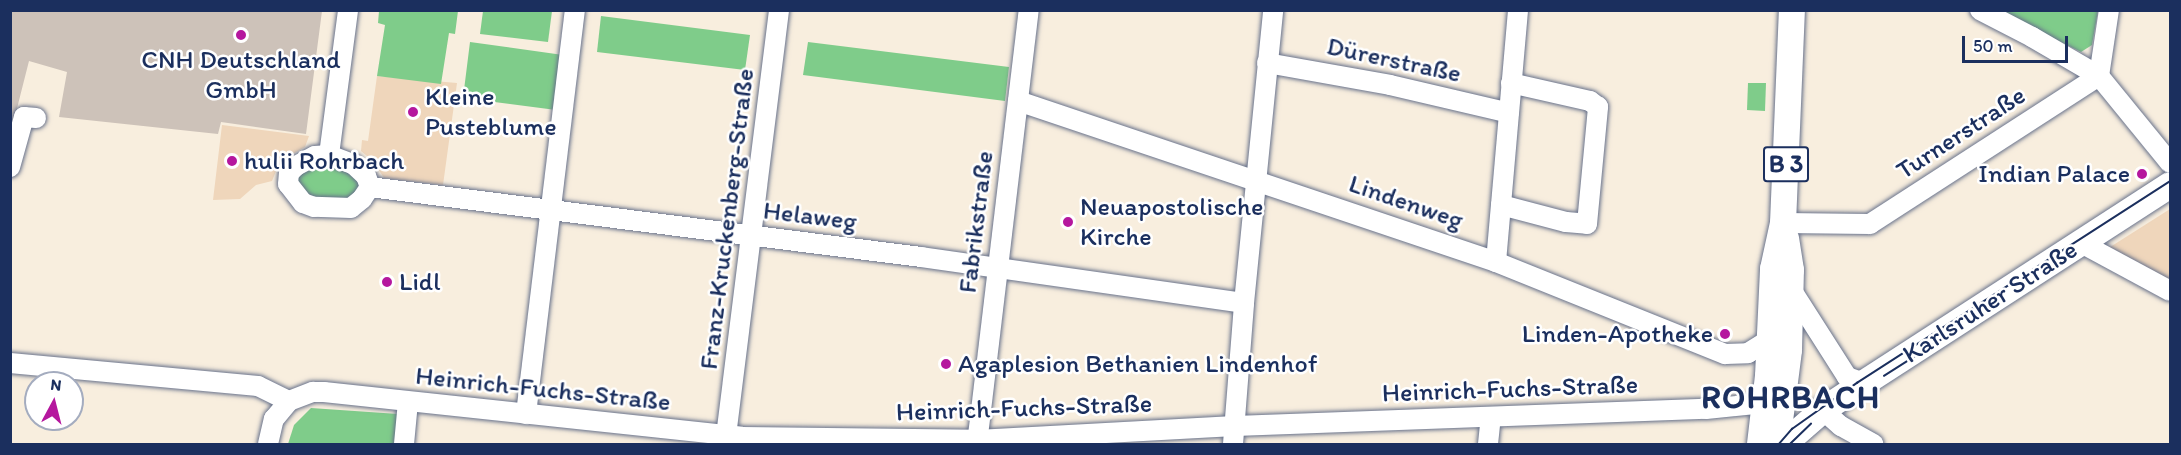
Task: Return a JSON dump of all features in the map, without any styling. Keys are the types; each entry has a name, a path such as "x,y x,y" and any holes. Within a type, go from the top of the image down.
{"main road":[{"name":"B 3","path":"1760,444 1765,403 1773,268 1783,223 1792,10"},
{"name":"Karlsruher Straße","path":"1784,444 1823,410 2170,185"},
{"name":"B 3","path":"1777,444 1785,393 1791,290 1791,270 1783,223"}],"street":[{"path":"329,155 348,10"},
{"path":"526,414 574,10"},
{"name":"Franz-Kruckenberg-Straße","path":"725,440 779,10"},
{"name":"Fabrikstraße","path":"977,442 1029,10"},
{"path":"1234,435 1244,303 1273,10"},
{"path":"1496,262 1518,10"},
{"path":"1980,10 2099,76 2170,164"},
{"path":"2099,76 2109,10"},
{"name":"Dürerstraße","path":"1267,63 1390,84 1509,113"},
{"name":"Turnerstraße","path":"1783,223 1870,224 2099,76"},
{"path":"1501,205 1566,222 1587,224 1598,107 1590,101 1511,83"},
{"name":"Lindenweg","path":"1018,101 1496,262 1725,354 1748,353 1769,340"},
{"path":"10,167 24,117 36,118"},
{"path":"329,155 353,164 366,176 370,187 362,199 351,208 325,210 303,203 288,184 289,173 305,161 329,155"},
{"name":"Helaweg","path":"370,187 998,268 1244,303"},
{"path":"2081,243 2170,291"},
{"path":"1791,290 1847,377 1857,383 1864,383"},
{"path":"10,363 258,386 289,401 274,419 268,444"},
{"name":"Heinrich-Fuchs-Straße","path":"289,401 306,394 324,392 526,414 725,440 977,442 1234,435 1491,417 1717,408 1765,403"},
{"path":"404,444 408,402"},
{"path":"1823,410 1841,426 1873,444"},
{"path":"1488,444 1491,417"}],"shaded area":[{"path":"11,11 322,11 306,134 221,122 218,134 59,117 67,72 29,61 11,132"},
{"name":"Kleine Pusteblume","path":"377,76 457,83 443,185 384,178 373,161 361,151 362,140 368,141"},
{"path":"222,125 309,136 305,147 280,161 272,181 256,185 240,199 213,200"},
{"path":"2170,209 2170,283 2107,249"}],"green space":[{"path":"379,11 458,11 455,34 449,33 441,84 377,76 385,25 378,23"},
{"path":"483,11 552,11 548,42 480,34"},
{"path":"1999,11 2098,11 2092,45 2081,52"},
{"path":"601,16 750,35 745,70 597,52"},
{"path":"470,42 563,55 556,110 463,98"},
{"path":"808,42 1009,67 1005,101 803,75"},
{"path":"1748,83 1766,83 1765,111 1747,110"},
{"path":"320,162 348,168 362,187 350,199 316,200 301,191 294,176"},
{"path":"311,408 398,414 396,444 288,444 294,425"}],"tram line":[{"path":"1779,444 1792,429 1857,383 2170,181"},
{"path":"1884,376 1942,339"},
{"path":"1790,444 1811,424"}],"place":[{"name":"CNH Deutschland GmbH","path":"241,35"},
{"name":"Kleine Pusteblume","path":"413,112"},
{"name":"hulii Rohrbach","path":"232,161"},
{"name":"Indian Palace","path":"2142,174"},
{"name":"Neuapostolische Kirche","path":"1068,222"},
{"name":"Lidl","path":"387,282"},
{"name":"Linden-Apotheke","path":"1725,334"},
{"name":"Agaplesion Bethanien Lindenhof","path":"946,364"}],"district":[{"name":"ROHRBACH","path":"1791,397"}]}
